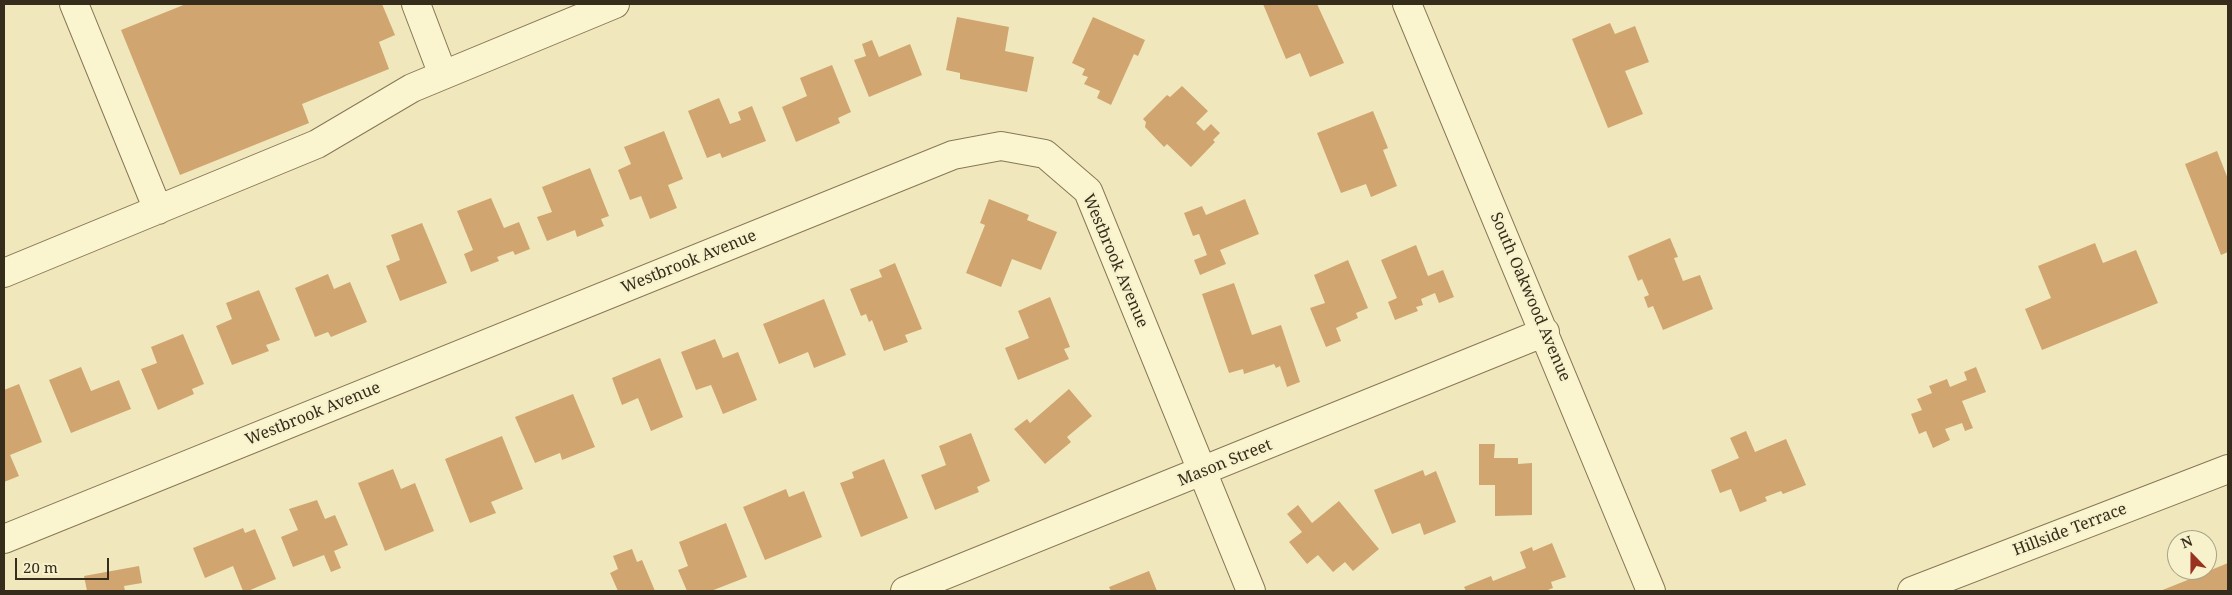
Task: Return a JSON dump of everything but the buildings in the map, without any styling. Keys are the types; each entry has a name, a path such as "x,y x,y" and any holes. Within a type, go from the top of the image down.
{"street":[{"path":"74,4 158,210"},
{"path":"416,4 443,75"},
{"path":"4,273 316,144 412,88 614,4"},
{"name":"South Oakwood Avenue","path":"1407,4 1545,332 1651,591"},
{"name":"Westbrook Avenue","path":"4,539 953,155 1002,146 1045,154 1088,191 1251,591"},
{"name":"Mason Street","path":"905,591 1545,332"},
{"name":"Hillside Terrace","path":"1912,591 2228,469"}]}
